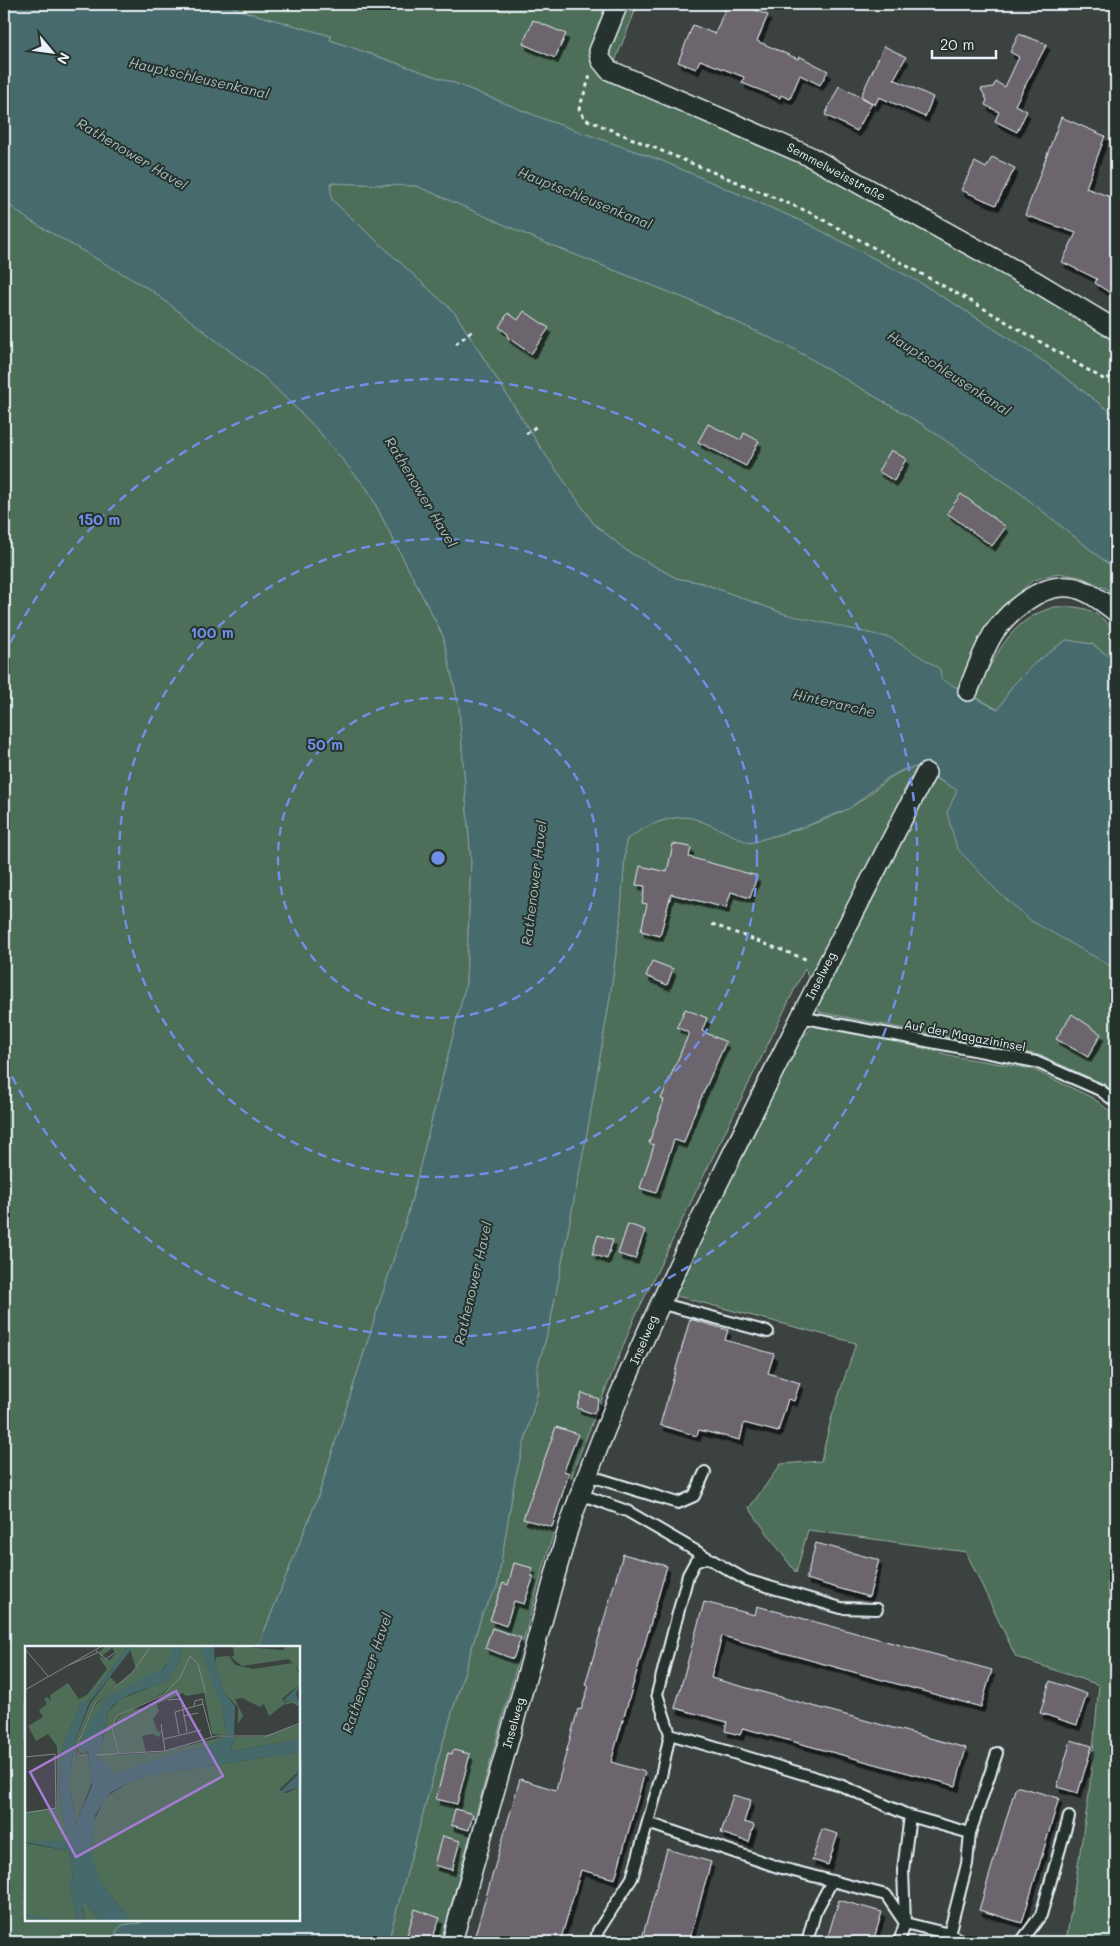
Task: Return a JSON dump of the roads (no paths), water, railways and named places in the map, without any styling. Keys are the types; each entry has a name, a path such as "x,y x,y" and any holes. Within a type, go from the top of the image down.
{"street":[{"name":"Semmelweisstraße","path":"618,4 599,51 602,60 609,70 809,156 1025,275 1116,330"},
{"path":"968,691 996,630 1019,607 1043,591 1069,587 1098,598 1116,612"},
{"name":"Inselweg","path":"452,1942 587,1475 659,1303 800,1017 926,773"}],"lane":[{"name":"Auf der Magazininsel","path":"800,1017 1036,1062 1100,1090 1116,1102"},
{"path":"659,1303 768,1332"},
{"path":"587,1475 678,1503 694,1496 705,1472"},
{"path":"580,1494 627,1511 705,1558 755,1583 842,1608 877,1608"},
{"path":"595,1942 598,1931 632,1878 648,1823 670,1734 657,1694 688,1575 695,1562 705,1558"},
{"path":"670,1734 840,1785 910,1816 970,1833"},
{"path":"949,1934 967,1864 970,1833 997,1753"},
{"path":"899,1942 905,1923 903,1870 910,1816"},
{"path":"1021,1942 1041,1916 1070,1817"},
{"path":"648,1823 778,1867 886,1895 905,1923 949,1934 964,1942"},
{"path":"807,1942 815,1913 832,1881"}],"water":[{"path":"4,4 227,4 239,10 331,36 330,40 454,83 549,121 660,160 808,224 917,281 977,318 1046,363 1116,416 1116,570 1015,489 922,424 794,349 694,302 541,241 417,186 330,183 332,200 455,313 538,444 594,524 627,551 676,578 702,583 785,614 891,638 940,669 941,679 998,710 1012,686 1034,664 1066,640 1092,644 1116,662 1116,969 1030,920 998,892 957,848 947,813 957,790 917,767 904,769 886,779 850,808 806,826 750,843 708,824 686,817 678,817 654,824 626,840 620,923 610,997 589,1122 550,1324 537,1369 538,1391 515,1478 497,1587 482,1614 437,1762 388,1942 110,1942 122,1925 141,1923 143,1921 300,1921 300,1646 258,1646 318,1497 408,1214 466,984 471,862 459,707 443,636 368,490 315,427 265,378 151,290 29,220 4,201"}],"water label":[{"name":"Hauptschleusenkanal","path":"199,78"},
{"name":"Rathenower Havel","path":"132,154"},
{"name":"Hauptschleusenkanal","path":"585,198"},
{"name":"Hauptschleusenkanal","path":"949,373"},
{"name":"Rathenower Havel","path":"421,492"},
{"name":"Hinterarche","path":"834,703"},
{"name":"Rathenower Havel","path":"534,883"},
{"name":"Rathenower Havel","path":"473,1283"},
{"name":"Rathenower Havel","path":"367,1673"}]}
